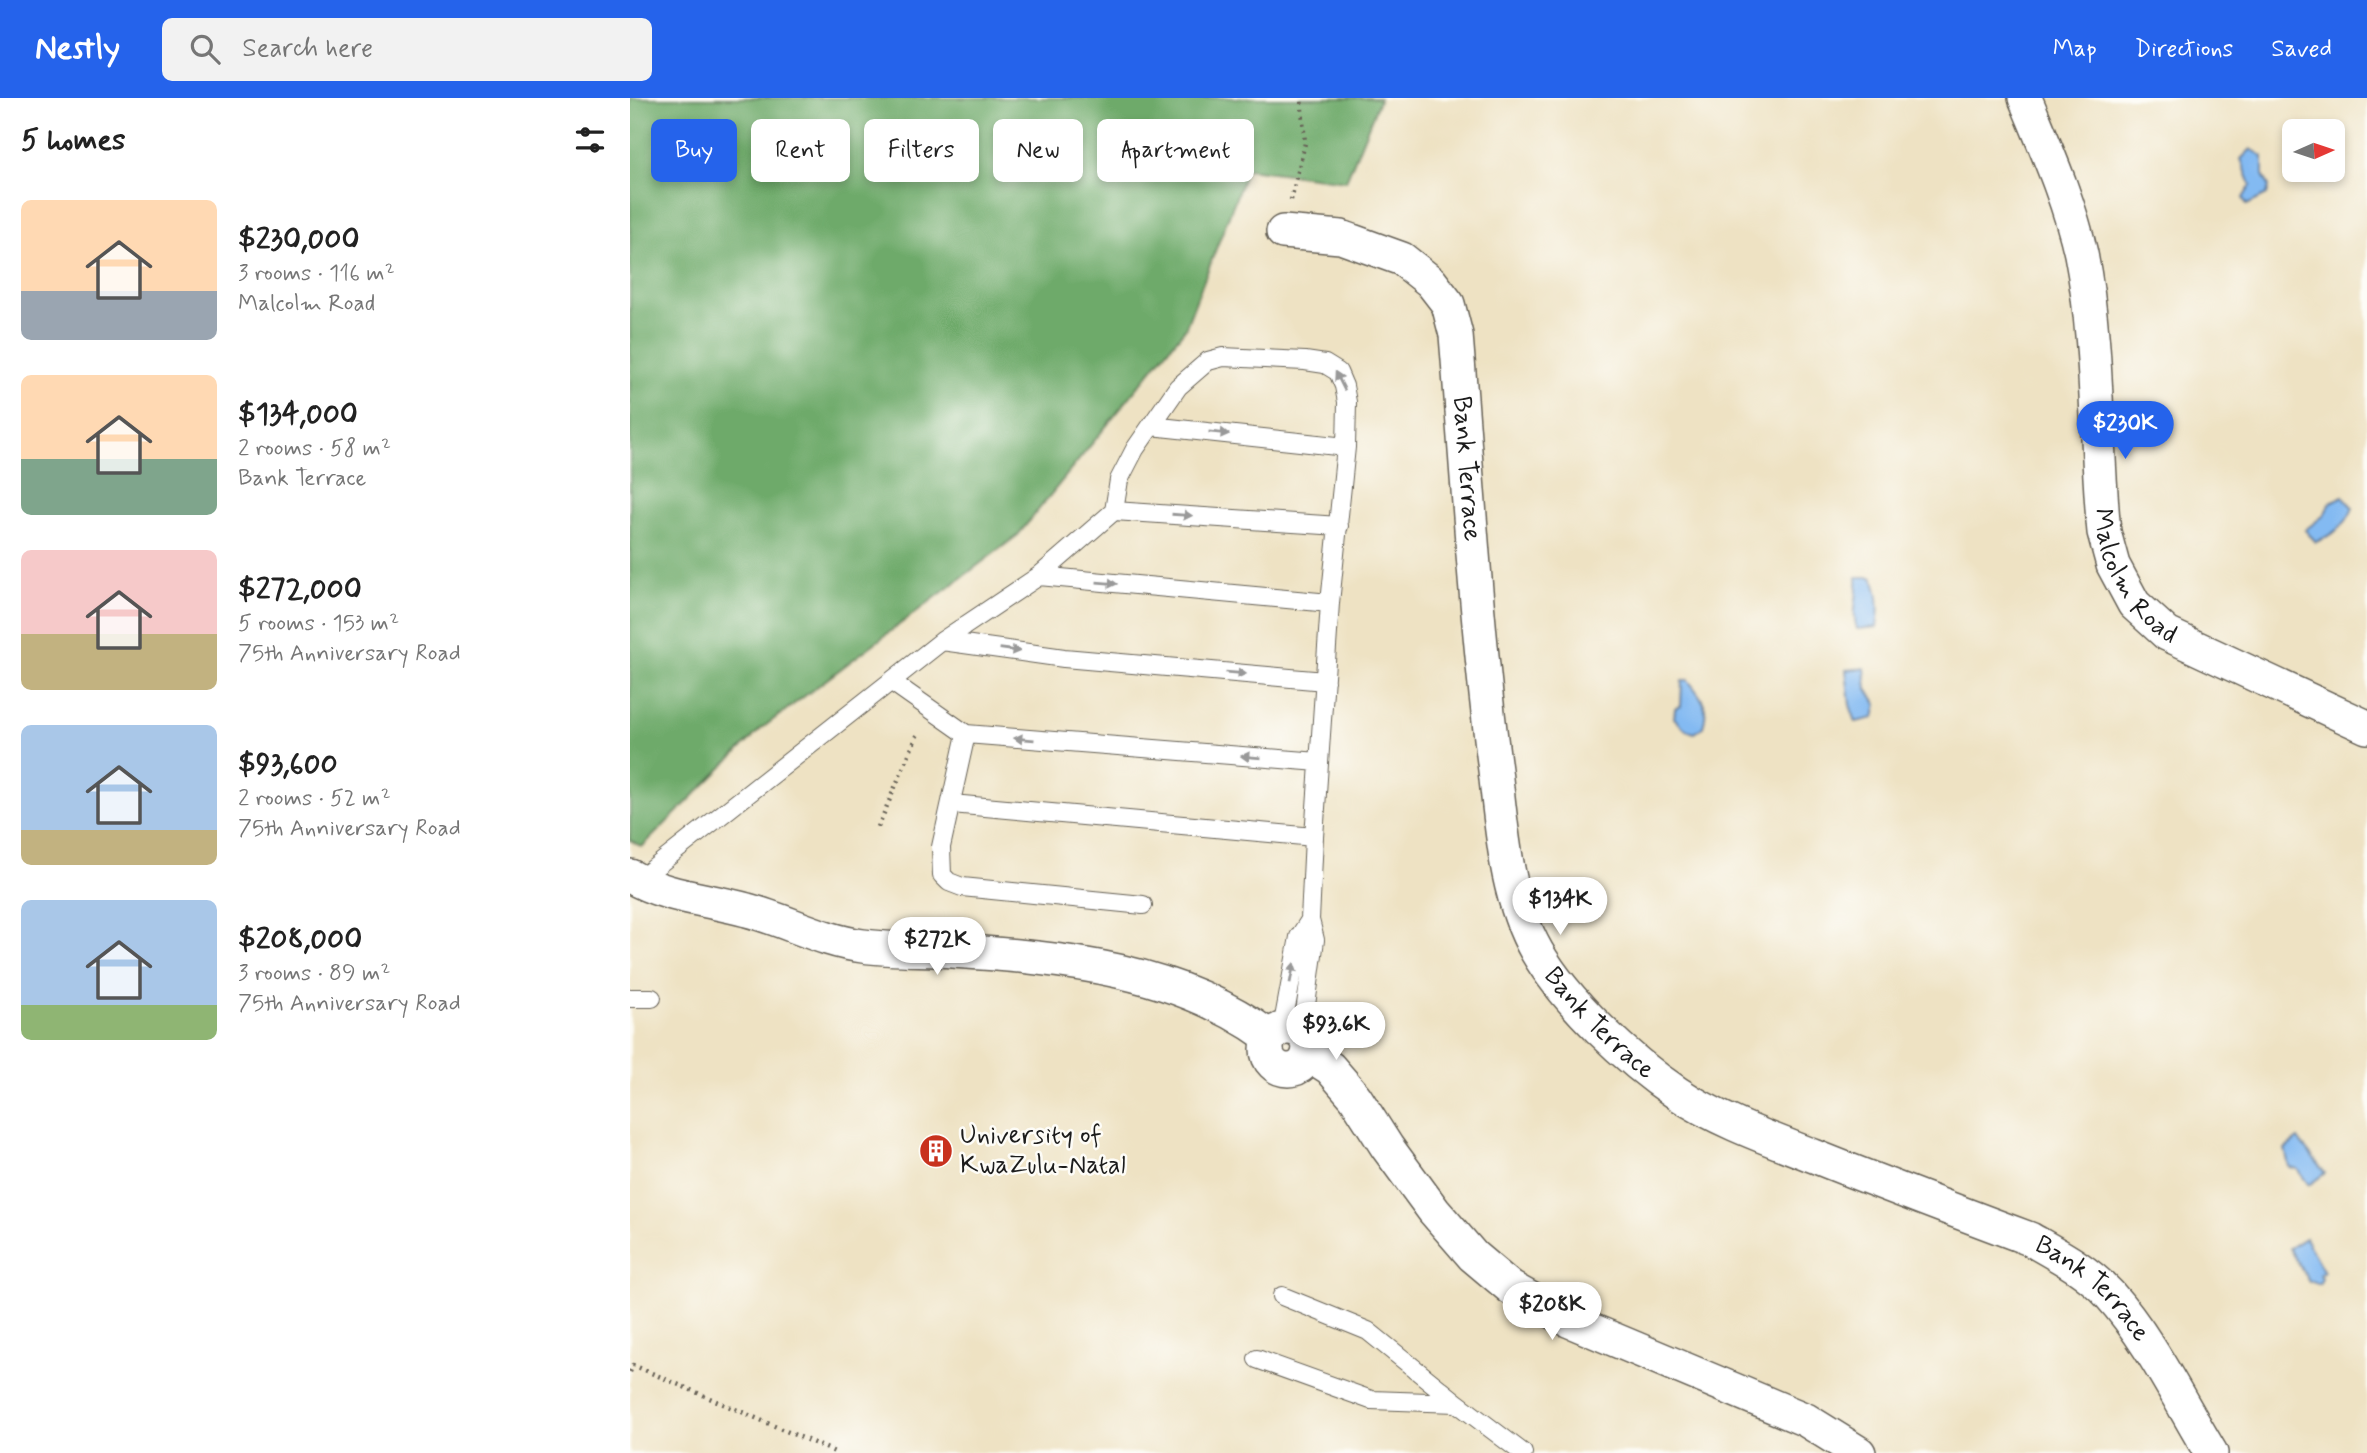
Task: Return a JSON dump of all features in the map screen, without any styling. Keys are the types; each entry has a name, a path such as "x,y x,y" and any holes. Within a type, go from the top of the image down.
{"street":[{"name":"Malcolm Road","path":"2025,98 2066,197 2081,255 2090,315 2104,532 2113,565 2134,604 2167,634 2367,727"},
{"name":"Bank Terrace","path":"1283,232 1341,237 1402,259 1431,282 1448,304 1457,335 1482,672 1503,837 1516,903 1536,950 1562,990 1642,1067 1709,1112 1773,1140 2029,1239 2071,1262 2107,1293 2132,1322 2211,1453"},
{"path":"632,883 748,910 838,942 864,947 1082,963 1126,971 1217,1003 1291,1045 1318,1085 1355,1097 1387,1147 1434,1211 1473,1256 1511,1289 1570,1321 1806,1420 1859,1453"}],"lane":[{"path":"632,883 942,641 1039,576 1114,511 1119,480 1135,449 1178,387 1208,361 1223,357 1325,364 1338,372 1344,386 1347,402 1346,447 1330,603 1310,920 1299,937 1291,1045"},
{"path":"1151,426 1346,447"},
{"path":"1114,511 1339,526"},
{"path":"1039,576 1330,603"},
{"path":"942,641 1064,657 1325,681"},
{"path":"892,682 967,734 1319,762"},
{"path":"967,734 941,847 942,875 949,882 962,887 1143,905"},
{"path":"952,804 1314,837"},
{"path":"630,998 652,998"},
{"path":"1282,1296 1368,1331 1522,1453"},
{"path":"1256,1359 1371,1400 1457,1403"}],"path":[{"path":"1283,232 1306,143 1301,98"},
{"path":"878,827 929,708"},
{"path":"630,1371 633,1365 837,1453"}],"green space":[{"path":"630,98 1380,98 1346,181 1254,170 1254,119 1097,119 1097,182 1242,182 1185,329 1018,535 761,729 642,847 630,840"}],"water":[{"path":"2251,149 2263,156 2263,175 2269,186 2267,195 2247,205 2243,198 2251,185 2241,159"},
{"path":"2343,496 2353,508 2347,520 2338,529 2316,542 2305,530 2323,516 2331,502"},
{"path":"1857,577 1872,577 1875,583 1879,601 1877,627 1857,629"},
{"path":"1865,668 1867,689 1877,704 1874,718 1856,722 1850,705 1846,670"},
{"path":"1682,680 1688,680 1705,707 1703,727 1694,733 1686,730 1674,718 1675,709 1681,706"},
{"path":"2298,1139 2325,1173 2309,1185 2297,1169 2289,1167 2285,1149"},
{"path":"2305,1238 2324,1272 2320,1274 2322,1279 2319,1284 2309,1282 2289,1248"}],"place":[{"name":"University of KwaZulu-Natal","path":"936,1151"}]}
